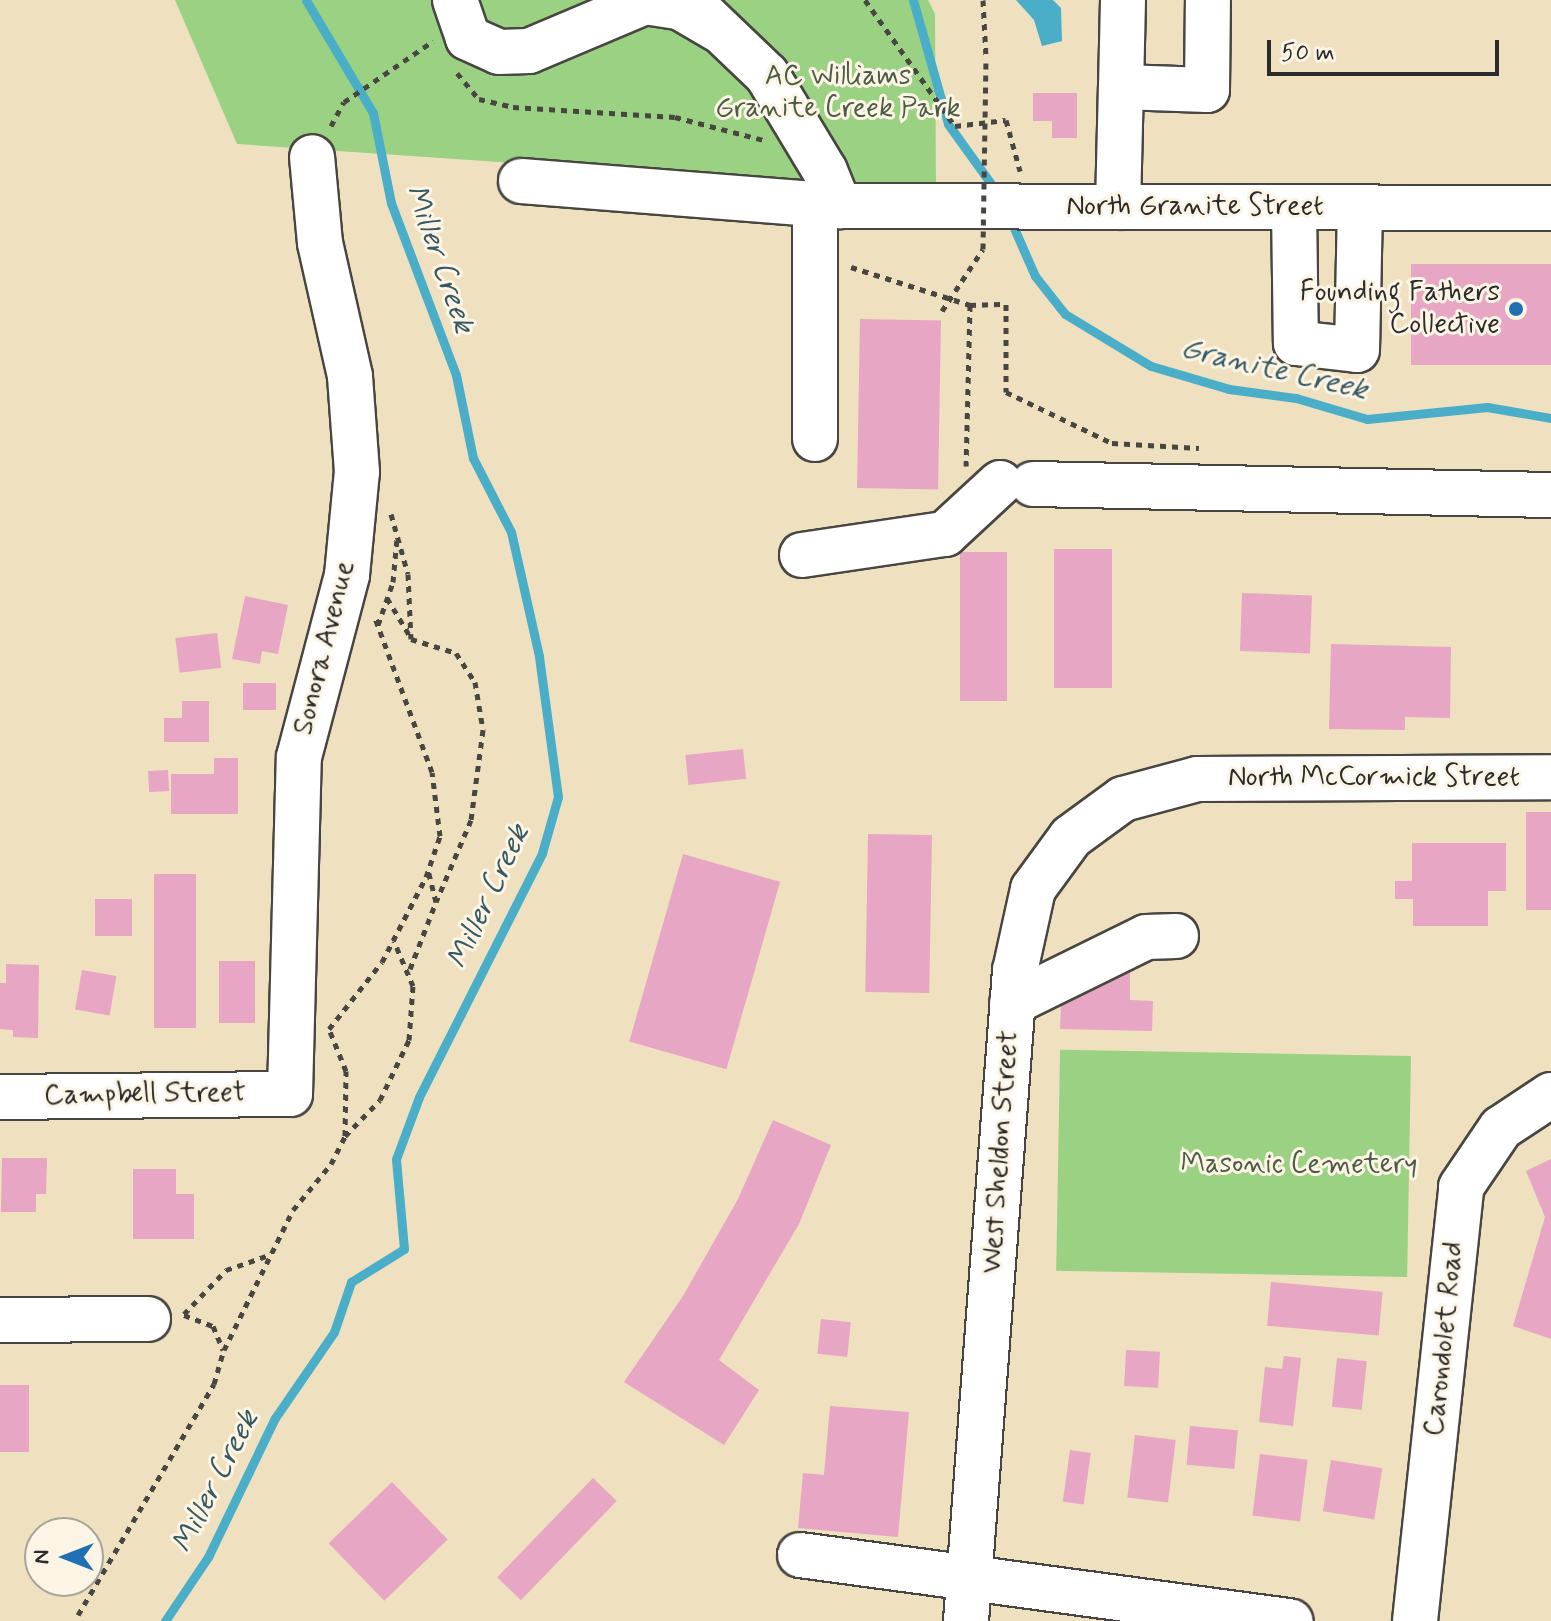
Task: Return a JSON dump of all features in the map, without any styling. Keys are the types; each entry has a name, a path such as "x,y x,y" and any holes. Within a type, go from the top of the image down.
{"street":[{"path":"455,0 468,38 499,52 529,51 645,2 681,8 703,15 767,75 811,148 827,205 815,439"},
{"path":"1118,207 1123,0"},
{"path":"1121,87 1207,90 1208,0"},
{"name":"Sonora Avenue","path":"290,1094 299,757 347,575 357,472 350,376 320,243 312,157"},
{"name":"North Granite Street","path":"521,181 827,205 1551,208"},
{"path":"1294,207 1296,343 1357,350 1360,207"},
{"path":"802,555 945,534 1017,484 1551,495"},
{"name":"North McCormick Street","path":"1197,779 1551,777"},
{"name":"West Sheldon Street","path":"967,1601 1012,1003 1033,889 1071,837 1123,799 1197,779"},
{"path":"1012,1003 1146,937 1176,936"},
{"name":"Campbell Street","path":"0,1097 290,1094"},
{"name":"Carondolet Road","path":"1415,1621 1461,1187 1501,1128 1551,1095"},
{"path":"0,1320 165,1317"},
{"path":"800,1555 967,1601 1291,1621"}],"path":[{"path":"865,0 955,126 1006,120 1020,163 1021,206"},
{"path":"942,311 983,249 986,58 983,0"},
{"path":"452,60 460,80 479,99 513,107 675,117 811,148"},
{"path":"344,102 375,81"},
{"path":"840,263 970,305 1006,304 1006,392 1112,443 1152,441 1207,453"},
{"path":"970,305 965,482 1017,484"},
{"path":"382,503 398,529 408,574 411,639"},
{"path":"377,630 387,598 398,529"},
{"path":"345,1136 380,1100 409,1040 410,970 471,820 483,730 475,682 456,653 411,639 383,587"},
{"path":"429,869 436,902"},
{"path":"394,941 410,970"},
{"path":"165,1317 226,1270 269,1255"},
{"path":"165,1317 213,1326 224,1350 214,1384 174,1456"}],"green space":[{"name":"AC Williams Granite Creek Park","path":"175,0 928,0 935,14 936,192 237,144"},
{"name":"Masonic Cemetery","path":"1060,1050 1411,1056 1407,1277 1056,1271"}],"water":[{"path":"1016,0 1053,0 1061,8 1062,41 1042,46 1034,20"}],"building":[{"path":"1033,93 1077,93 1077,138 1052,138 1052,121 1033,121"},
{"path":"1411,264 1551,264 1551,365 1411,365"},
{"path":"860,319 941,320 938,489 857,488"},
{"path":"1054,549 1112,549 1112,688 1054,688"},
{"path":"960,552 1007,552 1007,701 960,701"},
{"path":"1242,593 1312,595 1310,653 1240,651"},
{"path":"245,596 288,605 278,654 262,651 260,664 232,659"},
{"path":"217,633 221,668 180,673 175,638"},
{"path":"1331,644 1451,647 1450,718 1405,717 1405,730 1329,729"},
{"path":"243,683 276,683 276,710 243,710"},
{"path":"182,701 209,701 209,742 164,742 164,718 182,718"},
{"path":"743,749 746,779 688,785 685,755"},
{"path":"214,758 238,758 238,814 171,814 171,774 214,774"},
{"path":"168,770 169,791 149,792 148,771"},
{"path":"1526,812 1551,812 1551,910 1526,910"},
{"path":"868,834 932,835 929,993 865,992"},
{"path":"1412,843 1506,843 1506,891 1488,891 1488,926 1413,926 1413,899 1395,899 1395,881 1412,881"},
{"path":"683,854 780,882 726,1069 629,1041"},
{"path":"154,874 196,874 196,1028 154,1028"},
{"path":"95,899 132,899 132,936 95,936"},
{"path":"219,961 255,961 255,1023 219,1023"},
{"path":"6,964 39,965 38,1038 13,1037 13,1030 0,1029 0,983 6,983"},
{"path":"82,970 116,976 110,1015 75,1009"},
{"path":"1130,970 1130,1000 1153,1001 1152,1031 1060,1029 1061,1004 1107,973"},
{"path":"773,1120 831,1145 799,1224 719,1360 759,1390 724,1445 624,1382 683,1296 738,1199"},
{"path":"2,1158 47,1158 46,1194 36,1194 36,1212 1,1212"},
{"path":"1551,1159 1551,1339 1513,1326 1545,1217 1526,1171"},
{"path":"133,1169 176,1169 176,1194 194,1194 194,1239 133,1239"},
{"path":"1271,1282 1383,1292 1379,1336 1267,1326"},
{"path":"821,1319 851,1322 847,1357 817,1354"},
{"path":"1126,1350 1160,1352 1158,1388 1124,1386"},
{"path":"1284,1356 1301,1358 1293,1426 1259,1422 1265,1367 1282,1369"},
{"path":"1337,1358 1367,1361 1362,1410 1332,1407"},
{"path":"0,1385 29,1385 29,1452 0,1452"},
{"path":"830,1406 909,1412 898,1537 798,1528 803,1473 824,1475"},
{"path":"1190,1426 1238,1430 1234,1469 1187,1465"},
{"path":"1135,1435 1176,1440 1168,1503 1127,1498"},
{"path":"1070,1450 1091,1453 1084,1504 1063,1501"},
{"path":"1260,1454 1308,1460 1300,1521 1252,1516"},
{"path":"1331,1460 1382,1468 1374,1519 1323,1511"},
{"path":"593,1478 617,1501 521,1600 497,1577"},
{"path":"392,1482 448,1540 384,1601 329,1543"}],"waterway":[{"name":"Miller Creek","path":"165,1621 208,1557 275,1418 334,1332 351,1282 404,1249 396,1159 419,1097 542,853 558,797 539,656 511,532 473,458 456,375 391,203 373,113 306,0"},
{"name":"Granite Creek","path":"913,0 948,124 999,195"},
{"name":"Granite Creek","path":"1010,219 1035,276 1065,314 1151,366 1229,389 1296,398 1367,419 1487,407 1551,418"}],"place":[{"name":"Founding Fathers Collective","path":"1516,309"}]}
